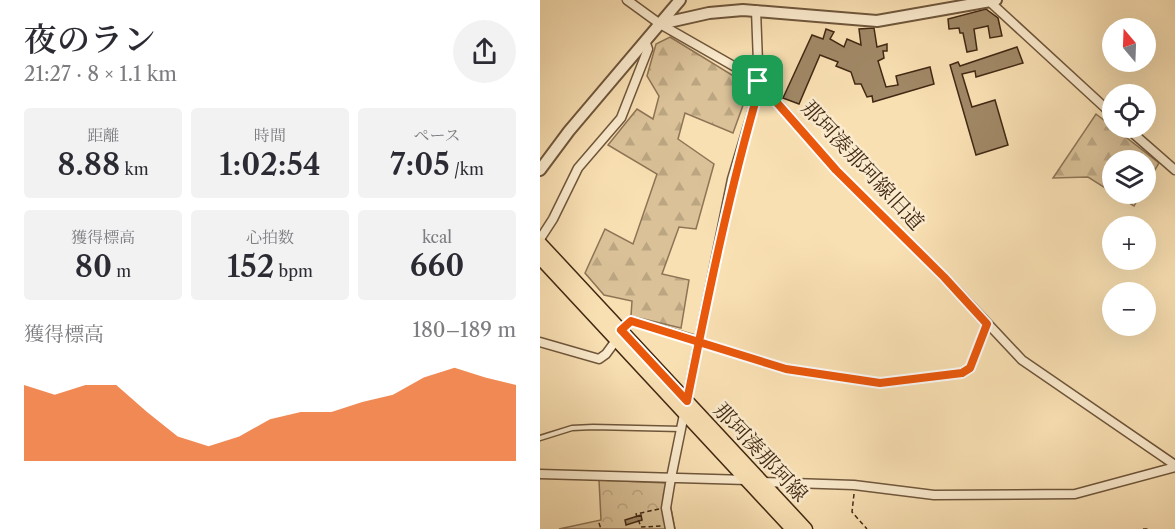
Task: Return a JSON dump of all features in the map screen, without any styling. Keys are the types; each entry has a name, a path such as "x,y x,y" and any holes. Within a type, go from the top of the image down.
{"main road":[{"name":"那珂湊那珂線","path":"540,241 619,334 686,407 806,529"},
{"name":"那珂湊那珂線","path":"540,258 619,334"},
{"name":"那珂湊那珂線","path":"686,407 746,480 792,529"}],"street":[{"name":"那珂湊那珂線旧道","path":"627,0 660,24 758,81 836,170 944,277 1030,368 1175,466"},
{"path":"540,170 680,0"},
{"path":"660,24 709,13 756,10 877,21 986,1 1102,105"},
{"path":"670,528 666,508 671,478 732,179 759,89 756,10"},
{"path":"540,241 578,168 621,118 648,49 645,41"},
{"path":"1138,138 1175,170"},
{"path":"540,342 599,359 606,354 631,321 699,341"},
{"path":"540,474 854,485 934,495 1075,494 1175,466"}],"lane":[{"path":"540,438 572,428 682,429"}],"path":[{"path":"699,341 786,369 880,383 962,373 970,368 987,324"},
{"path":"854,485 852,512 867,529"},
{"path":"666,508 636,514 641,527 670,528"},
{"path":"599,523 601,529"},
{"path":"1143,529 1148,529"}],"green space":[{"path":"670,37 750,86 733,133 685,113 678,139 714,164 696,229 679,227 662,274 689,280 681,328 631,316 632,301 604,295 585,273 605,229 633,244 657,174 608,145 637,109 653,119 659,96 647,76 656,44"},
{"path":"1096,114 1102,119 1102,138 1127,138 1142,150 1102,150 1102,186 1088,177 1053,178"},
{"path":"599,480 666,483 675,529 559,529 601,520"}],"building":[{"path":"986,9 998,18 1002,36 990,38 988,26 974,29 977,50 967,52 963,33 960,33 959,28 949,29 948,19"},
{"path":"874,28 877,47 887,44 887,51 883,51 884,58 878,61 886,87 898,85 896,76 930,67 934,84 873,102 872,96 867,97 861,84 855,84 851,72 836,66 838,62 820,55 799,104 783,98 812,35 823,39 826,29 834,32 830,39 844,47 847,39 861,45 859,29"},
{"path":"1017,47 1023,63 976,77 975,71 962,74 972,107 995,100 1008,145 976,155 950,65 958,62 960,66"},
{"path":"641,515 642,520 626,525 625,520"}],"route":[{"path":"758,81 759,89 732,179 699,341 687,401 621,330 631,321 665,333 699,341 786,369 855,381 880,383 921,379 962,373 970,368 987,324 944,277 822,156 772,94 758,81"}]}
